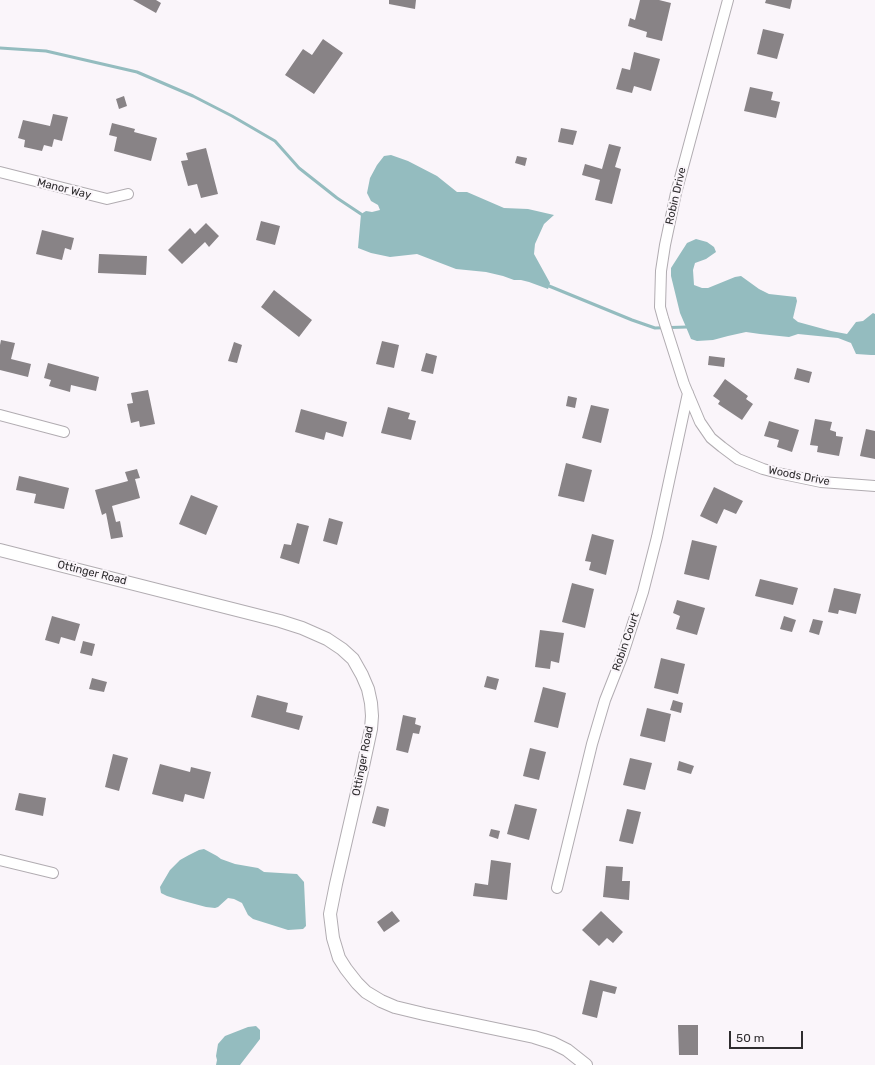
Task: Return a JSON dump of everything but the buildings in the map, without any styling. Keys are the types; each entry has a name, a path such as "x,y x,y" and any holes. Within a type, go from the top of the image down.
{"street":[{"name":"Robin Drive","path":"688,393 660,307 661,271 676,193 728,0"},
{"name":"Manor Way","path":"0,172 107,199 128,194"},
{"name":"Woods Drive","path":"688,393 700,422 711,438 738,458 763,469 821,482 875,486"},
{"name":"Robin Court","path":"557,888 592,744 605,700 622,657 645,585 657,537 688,393"},
{"path":"0,415 64,432"},
{"name":"Ottinger Road","path":"0,550 280,621 302,628 327,639 342,648 353,660 362,674 368,689 372,716 371,729 330,914 336,951 342,963 366,992 395,1007 534,1037 553,1043 566,1050 586,1065"},
{"path":"0,860 53,873"}],"water":[{"path":"391,155 408,161 437,176 457,192 467,192 504,208 528,209 554,215 544,224 535,244 534,254 550,283 548,289 529,282 514,280 486,272 456,269 417,254 390,257 371,253 358,248 361,214 366,211 372,212 380,210 378,205 371,201 367,193 370,178 384,156"},
{"path":"696,239 707,242 714,247 716,252 706,259 695,263 693,270 694,285 702,288 708,288 741,276 759,289 769,294 796,297 797,301 793,318 798,322 847,334 856,322 863,321 873,313 875,314 875,355 856,354 851,343 838,338 798,334 789,337 746,332 713,340 697,341 691,339 680,313 671,276 671,268 687,243"},
{"path":"204,849 221,859 235,864 258,868 264,872 297,874 304,882 306,926 303,929 288,930 253,919 248,915 242,903 234,899 228,898 215,908 180,900 161,893 160,887 170,870 180,860"},
{"path":"256,1026 260,1030 260,1039 240,1065 216,1065 218,1044 225,1036 248,1027"}],"waterway":[{"path":"0,48 46,51 137,72 193,96 232,116 275,141 299,168 337,198 361,214"},
{"path":"549,286 655,328 687,327"}]}
